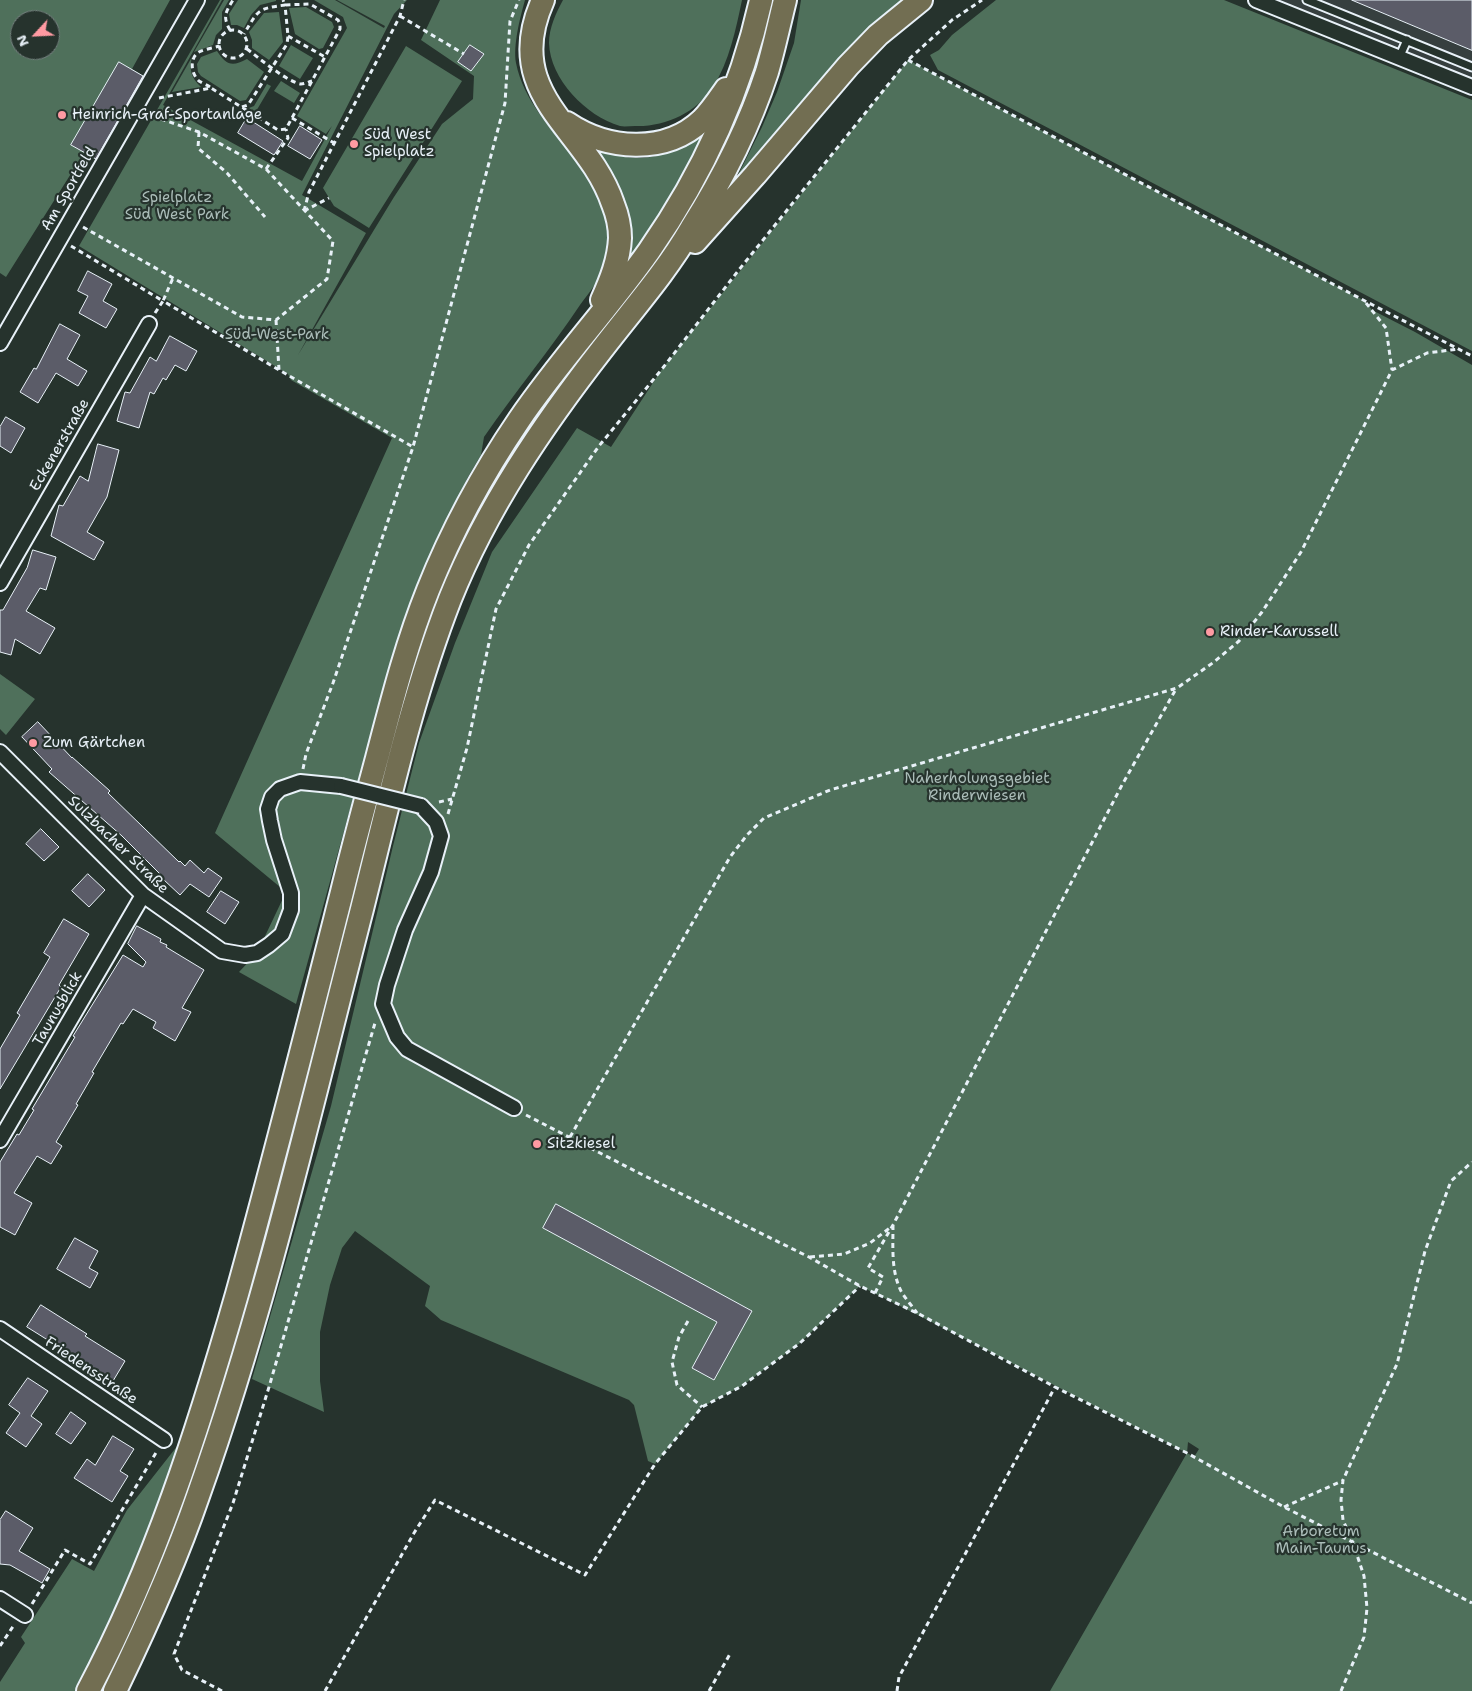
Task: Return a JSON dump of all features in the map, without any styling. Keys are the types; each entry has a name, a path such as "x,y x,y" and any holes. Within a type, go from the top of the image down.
{"highway":[{"path":"543,0 534,25 531,53 536,79 547,104 590,160 608,189 616,212 620,236 617,259 611,281 588,328"},
{"path":"88,1691 112,1645 154,1547 178,1483 220,1354 289,1102 396,682 412,633 443,555 477,489 520,419 648,252 690,185 720,125 744,67 761,0"},
{"path":"115,1691 176,1555 198,1498 243,1358 401,760 436,640 452,596 476,544 516,470 564,400 650,290 690,232 724,172 743,134 767,72 785,0"},
{"path":"650,290 755,175 848,66 878,35 921,0"},
{"path":"556,115 592,137 614,144 640,145 666,141 686,132 703,119 744,67"}],"street":[{"name":"Am Sportfeld","path":"0,342 197,0"},
{"path":"1256,0 1472,86"},
{"name":"Eckenerstraße","path":"0,583 148,324"},
{"name":"Sulzbacher Straße","path":"0,752 143,896 222,951 245,955 257,953 282,934 291,910 291,893 274,840 268,809 272,797 280,788 300,782"},
{"path":"300,782 341,786 421,806 436,822 441,836 430,872 405,930 387,985 383,1004 397,1037 407,1049 514,1108"},
{"name":"Taunusblick","path":"0,1140 143,896"},
{"name":"Friedensstraße","path":"0,1329 164,1440"},
{"path":"0,1599 26,1615"}],"lane":[{"path":"1307,0 1472,67"},
{"path":"1400,58 1407,40"}],"path":[{"path":"230,30 225,21 226,12 233,0"},
{"path":"242,107 248,105 287,44 288,36 283,0"},
{"path":"304,211 309,192 400,16 404,0"},
{"path":"300,782 306,754 333,683 413,447 505,102 510,21 519,0"},
{"path":"453,799 467,748 496,609 528,545 599,446 908,60 952,20 982,0"},
{"path":"244,34 262,8 285,5 310,4 338,20 340,24 340,29 286,129 288,138 266,169"},
{"path":"400,16 464,54"},
{"path":"230,30 238,30 244,34 248,41 247,49 242,55 235,58 228,57 222,52 219,46 220,39 224,33 230,30"},
{"path":"288,36 325,57"},
{"path":"219,46 198,53 194,57 192,65 194,74 199,81 278,130 286,129"},
{"path":"247,49 272,68 296,82 303,84 312,81"},
{"path":"908,60 1472,356"},
{"path":"159,98 211,88"},
{"path":"70,220 242,317 276,320 327,279 334,241 266,169 199,132 135,109"},
{"path":"292,118 334,143"},
{"path":"199,132 198,148 227,172 265,217"},
{"path":"304,211 328,198"},
{"path":"59,238 279,370 413,447"},
{"path":"148,324 163,301 173,278"},
{"path":"570,1137 730,857 747,835 764,818 830,790 1177,688 1214,662 1239,640 1262,612 1302,552 1392,370 1386,328 1365,301"},
{"path":"276,320 279,370"},
{"path":"1392,370 1427,354 1459,349"},
{"path":"875,1293 884,1277 868,1268 893,1225 1118,794 1177,688"},
{"path":"222,1691 182,1670 174,1654 233,1504 272,1378 372,1029 383,1004"},
{"path":"514,1108 638,1173 918,1314 1472,1603"},
{"path":"1342,1691 1364,1637 1367,1608 1364,1576 1344,1520 1341,1500 1342,1480 1397,1364 1425,1251 1450,1181 1472,1162"},
{"path":"809,1258 844,1254 870,1243 893,1225"},
{"path":"893,1225 895,1275 902,1291 918,1314"},
{"path":"325,1691 414,1533 435,1500 584,1575 656,1464 702,1407 742,1386 800,1343 860,1286"},
{"path":"688,1321 679,1337 672,1362 677,1385 702,1407"},
{"path":"898,1691 900,1677 1055,1387"},
{"path":"26,1615 65,1550 90,1564 164,1440"},
{"path":"1284,1506 1342,1480"},
{"path":"0,1646 14,1625"},
{"path":"709,1691 730,1654"}],"shaded area":[{"path":"1271,0 1472,0 1472,80"}],"green space":[{"name":"Heinrich-Graf-Sportanlage","path":"0,0 170,0 132,69 145,77 97,160 84,153 6,277 0,273"},
{"path":"220,0 222,0 163,105 302,181 332,126 326,134 297,116 347,28 343,17 314,0 335,0 384,28 385,26 337,0 407,0 394,14 302,195 366,233 298,355 394,197 442,124 473,99 474,76 421,40 440,0 525,0 515,56 525,90 540,114 591,182 603,206 609,233 605,263 598,280 484,437 481,455 468,477 421,575 407,630 377,712 296,1004 239,972 257,953 286,892 215,833 392,438 291,380 288,374 79,246"},
{"path":"224,0 229,0 222,12 222,29 216,35 213,45 194,52"},
{"path":"238,0 276,1 260,5 251,15 244,28 231,25 229,14"},
{"path":"563,0 742,0 728,56 719,77 706,96 689,111 668,121 646,126 620,126 607,121 583,105 572,94 556,70 551,56 549,37 553,21"},
{"path":"801,0 908,0 835,67 779,129 735,186 734,183 777,92 794,43"},
{"path":"996,0 1224,0 1472,100 1472,351 938,70 930,55 939,50 952,35"},
{"path":"306,7 332,22 334,27 323,48 319,49 295,34 289,8"},
{"path":"279,12 283,42 269,60 252,48 249,32 264,13"},
{"path":"291,45 313,58 300,79 279,66"},
{"path":"406,46 462,81 369,228 334,206 323,188"},
{"path":"217,51 226,62 233,64 247,59 264,72 246,100 240,101 201,76 198,72 197,64 201,57"},
{"path":"192,57 192,73 201,87 172,92"},
{"name":"Naherholungsgebiet Rinderwiesen","path":"908,60 1365,301 1372,310 1472,365 1472,1691 1050,1691 1187,1453 860,1286 800,1343 742,1386 702,1407 655,1464 648,1461 634,1405 629,1400 441,1320 425,1306 430,1286 355,1231 342,1248 330,1285 320,1332 320,1381 324,1412 252,1379 331,1106 419,743 455,643 492,552 577,428 611,447 662,369","holes":["1188,1442 1199,1449 1194,1457 1187,1453"]},
{"path":"281,81 300,93 294,103 274,91"},
{"path":"267,84 271,86 255,113 249,108 254,106"},
{"path":"706,125 685,174 658,222 629,264 623,258 585,139 616,155 646,158 663,154 679,147 692,139"},
{"path":"0,674 35,699 6,735 0,729"},
{"path":"178,1445 180,1461 79,1691 0,1691 0,1682 25,1643 21,1637 72,1559 94,1571 127,1510"}],"building":[{"path":"1352,0 1472,0 1472,50"},
{"path":"470,45 484,54 471,71 458,62"},
{"path":"119,62 143,76 96,159 71,145"},
{"path":"247,118 283,141 274,155 238,133"},
{"path":"300,126 322,140 310,159 288,146"},
{"path":"88,271 112,284 103,301 117,309 106,328 79,313 88,296 78,291"},
{"path":"60,324 80,335 67,359 87,371 78,386 56,373 38,403 20,392 34,368 36,369"},
{"path":"170,336 197,351 186,371 175,365 166,380 163,378 154,394 150,392 139,428 117,421 125,392 130,393 150,357 156,361"},
{"path":"6,417 25,428 11,453 0,446 0,427"},
{"path":"98,444 119,450 107,497 87,532 104,542 94,560 51,536 59,505 63,506 80,476 88,481"},
{"path":"33,550 56,557 46,590 40,588 26,611 55,628 40,654 15,639 11,655 0,652 0,610 3,610 27,568"},
{"path":"38,722 72,758 110,791 108,793 179,862 185,866 190,860 204,873 208,868 222,878 209,897 190,884 180,895 122,836 49,772 52,769 22,737"},
{"path":"41,829 59,847 44,861 26,844"},
{"path":"88,874 105,890 89,907 72,891"},
{"path":"221,891 239,902 225,924 207,912"},
{"path":"64,919 89,934 59,985 61,987 0,1089 0,1049 20,1015 17,1013 50,957 44,953"},
{"path":"137,926 161,939 160,942 167,945 166,947 204,970 182,1008 191,1012 175,1041 153,1028 156,1022 133,1009 123,1024 121,1023 92,1072 94,1073 76,1104 78,1105 56,1142 62,1146 51,1164 37,1156 14,1193 32,1203 15,1235 0,1227 0,1162 34,1110 32,1109 75,1037 73,1036 123,955 143,967 146,962 128,944"},
{"path":"556,1204 752,1311 714,1380 692,1368 717,1322 543,1228"},
{"path":"75,1238 98,1251 89,1268 98,1273 90,1288 57,1269"},
{"path":"41,1305 125,1361 113,1381 27,1327"},
{"path":"28,1378 48,1391 31,1416 42,1424 26,1447 6,1433 20,1413 9,1405"},
{"path":"71,1412 86,1423 71,1444 56,1434"},
{"path":"113,1436 134,1449 120,1471 128,1476 112,1502 74,1478 87,1459 95,1465"},
{"path":"6,1511 33,1528 19,1551 50,1569 42,1583 10,1565 0,1564 0,1520"}],"place":[{"name":"Heinrich-Graf-Sportanlage","path":"62,115"},
{"name":"Süd West Spielplatz","path":"354,144"},
{"name":"Rinder-Karussell","path":"1210,632"},
{"name":"Zum Gärtchen","path":"33,743"},
{"name":"Sitzkiesel","path":"537,1144"}],"park label":[{"name":"Spielplatz Süd West Park","path":"177,206"},
{"name":"Süd-West-Park","path":"277,335"},
{"name":"Arboretum Main-Taunus","path":"1321,1540"}]}
